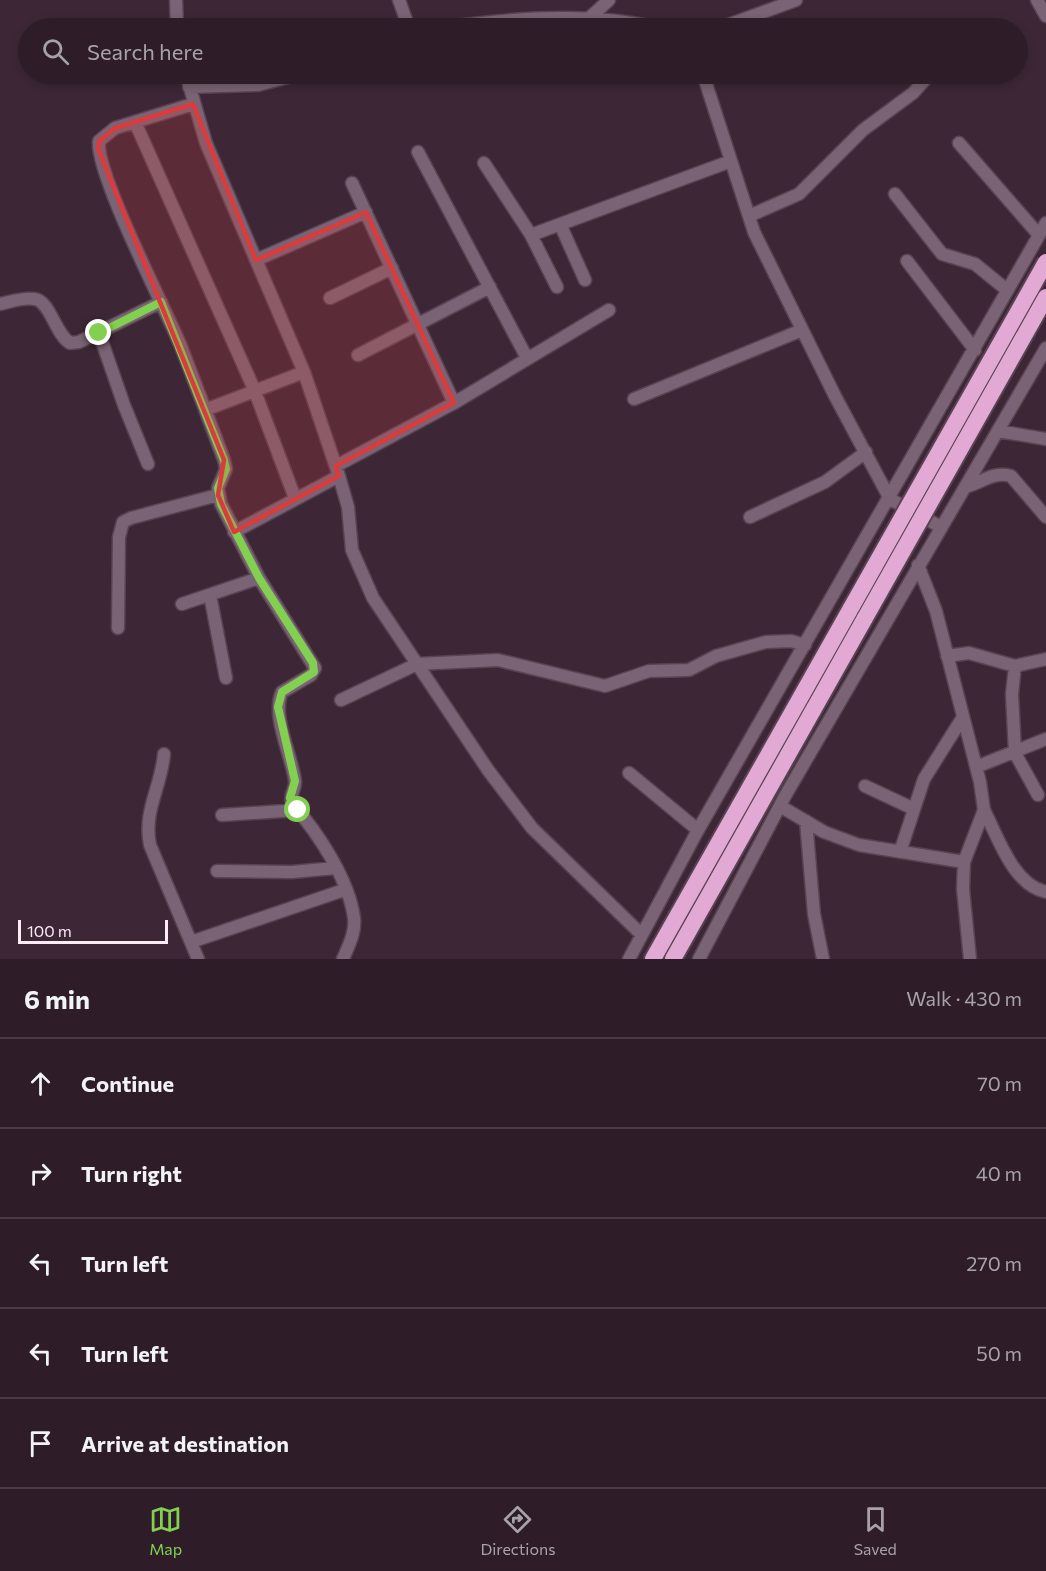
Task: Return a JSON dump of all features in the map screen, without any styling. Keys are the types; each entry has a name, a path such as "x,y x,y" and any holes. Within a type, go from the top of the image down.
{"highway":[{"path":"653,959 1046,262"},
{"path":"674,959 1046,297"}],"street":[{"path":"176,0 177,18"},
{"path":"399,0 405,18"},
{"path":"589,18 609,0"},
{"path":"747,18 796,0"},
{"path":"1037,0 1046,16"},
{"path":"188,84 206,143 304,372 348,507 352,550 373,598 488,770 532,828 641,934"},
{"path":"189,87 262,84"},
{"path":"706,84 754,232 890,499 941,527"},
{"path":"749,216 799,194 863,130 913,93 921,84"},
{"path":"193,104 105,134 99,141 98,149 108,183 161,302 205,410 226,469 218,495 234,532 259,578 315,668 311,675 282,692 278,707 295,781 290,798 324,844 345,890 354,920 351,940 343,959"},
{"path":"135,122 254,389 295,498"},
{"path":"959,143 1039,235"},
{"path":"418,152 527,358"},
{"path":"531,235 731,161"},
{"path":"484,163 531,235 557,287"},
{"path":"352,183 454,403"},
{"path":"895,194 942,255 975,264 1007,290"},
{"path":"256,260 366,212"},
{"path":"629,959 698,830 890,499 1046,223"},
{"path":"560,224 585,280"},
{"path":"907,261 975,350"},
{"path":"330,298 392,268"},
{"path":"358,355 490,287"},
{"path":"0,303 35,298 42,302 57,330 70,343 79,342 99,333 161,302"},
{"path":"234,532 295,498 609,310"},
{"path":"634,399 802,330"},
{"path":"99,333 124,405 148,464"},
{"path":"699,959 780,806 1046,348"},
{"path":"205,410 254,389 304,372"},
{"path":"998,431 1046,439"},
{"path":"750,517 825,482 866,452"},
{"path":"965,487 987,477 1003,474 1011,476 1046,518"},
{"path":"118,628 118,537 123,522 218,495"},
{"path":"918,565 936,611 976,767 984,810 1016,870 1034,889 1046,892"},
{"path":"182,604 259,578"},
{"path":"210,595 226,678"},
{"path":"341,700 417,664 480,659 506,661 605,686 649,671 689,670 716,656 766,642 791,641 806,645"},
{"path":"947,656 969,653 1015,666 1046,659"},
{"path":"1015,666 1012,694 1015,753 1038,795"},
{"path":"900,852 924,779 963,717"},
{"path":"976,767 1046,739"},
{"path":"164,754 162,774 148,810 147,830 150,845 198,959"},
{"path":"629,773 698,830"},
{"path":"865,786 914,809"},
{"path":"780,806 806,821 859,845 964,862"},
{"path":"222,814 298,810"},
{"path":"970,959 963,889 964,862 984,810"},
{"path":"806,821 814,914 822,959"},
{"path":"217,871 292,872 335,868"},
{"path":"191,942 345,890"}],"highlighted area":[{"path":"193,104 256,260 366,212 454,403 336,466 339,476 234,532 218,495 224,460 98,149 99,141 115,128"}],"route":[{"path":"99,333 161,302 224,460 226,469 218,488 221,504 259,578 313,663 314,672 282,692 278,707 295,781 290,798 298,810"}]}
